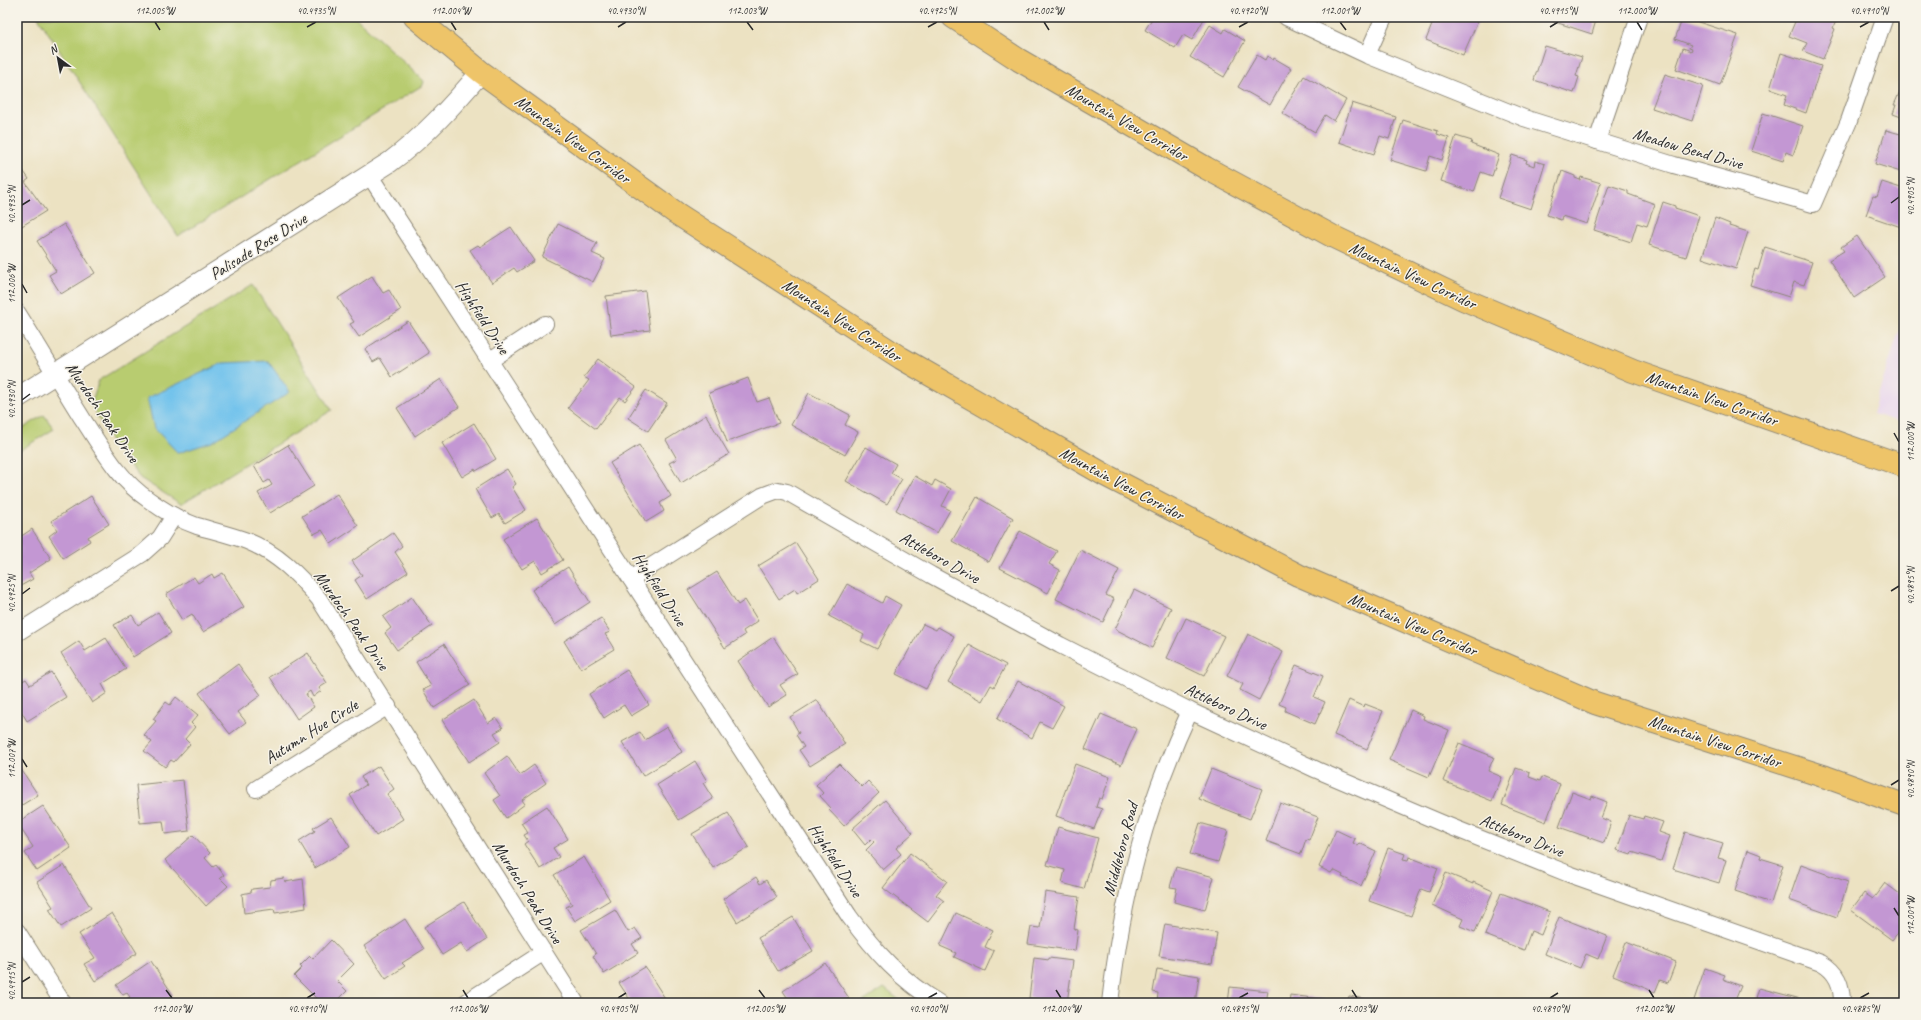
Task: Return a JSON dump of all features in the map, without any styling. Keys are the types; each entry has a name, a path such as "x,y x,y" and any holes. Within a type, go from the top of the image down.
{"highway":[{"name":"Mountain View Corridor","path":"415,17 482,72 676,213 901,358 1105,475 1298,575 1595,703 1826,777 1904,804"},
{"name":"Mountain View Corridor","path":"953,17 1019,60 1206,168 1334,237 1463,299 1634,371 1904,466"}],"street":[{"name":"Meadow Bend Drive","path":"1286,17 1366,55 1524,118 1674,165 1813,204 1849,121 1885,17"},
{"path":"1366,55 1384,17"},
{"path":"1597,141 1639,17"},
{"name":"Palisade Rose Drive","path":"17,398 370,176 408,149 424,135 482,72"},
{"name":"Highfield Drive","path":"370,176 862,934 888,964 910,983 939,1003"},
{"name":"Murdoch Peak Drive","path":"17,312 54,374 122,476 148,500 174,516 196,525 247,541 280,559 308,586 329,613 576,1003"},
{"path":"489,360 546,324"},
{"name":"Attleboro Drive","path":"631,579 754,501 770,492 778,490 782,491 805,501 931,575 1060,645 1190,712 1317,770 1444,824 1569,874 1821,963 1833,971 1837,977 1842,994 1842,1003"},
{"path":"17,633 145,551 160,538 174,516"},
{"name":"Autumn Hue Circle","path":"256,789 388,706"},
{"name":"Middleboro Road","path":"1110,1003 1120,930 1129,881 1159,784 1190,712"},
{"path":"17,931 63,1003"},
{"path":"465,1003 544,952"}],"shaded area":[{"path":"1904,316 1904,423 1872,414"}],"green space":[{"path":"38,17 355,17 424,81 423,85 178,236"},
{"path":"253,285 332,410 181,504 140,478 112,443 91,404 99,380"},
{"path":"44,415 54,429 17,452 17,432"},
{"path":"884,988 903,1003 861,1003"}],"water":[{"path":"268,361 290,392 212,442 178,453 154,428 147,398 223,363"}],"building":[{"path":"1153,17 1200,17 1204,19 1192,40 1183,35 1175,48 1145,30"},
{"path":"1435,17 1468,17 1478,21 1463,55 1426,40"},
{"path":"1553,17 1597,17 1592,34 1552,21"},
{"path":"1683,17 1738,35 1720,85 1676,69 1683,48 1691,51 1692,49 1689,48 1691,45 1675,39"},
{"path":"1797,17 1829,17 1836,21 1833,28 1835,29 1823,59 1803,51 1807,43 1789,36"},
{"path":"1210,25 1223,33 1225,29 1245,41 1224,77 1190,57"},
{"path":"1545,46 1582,57 1576,76 1579,77 1574,93 1534,80"},
{"path":"1781,53 1821,66 1806,113 1784,105 1787,95 1770,89"},
{"path":"1257,55 1265,60 1267,56 1273,60 1274,58 1291,68 1270,105 1238,87"},
{"path":"1665,74 1703,86 1692,121 1652,108"},
{"path":"1304,76 1346,100 1334,121 1325,115 1315,132 1282,113"},
{"path":"1904,82 1904,118 1893,114 1896,105 1894,105"},
{"path":"1352,103 1396,117 1389,139 1380,136 1374,154 1339,142"},
{"path":"1763,113 1803,126 1793,155 1786,152 1783,161 1751,151"},
{"path":"1403,120 1438,131 1437,134 1449,138 1442,160 1430,156 1426,171 1390,160"},
{"path":"1886,130 1904,135 1904,173 1875,164"},
{"path":"1456,136 1472,141 1471,144 1499,155 1492,176 1481,172 1474,192 1441,181"},
{"path":"1512,155 1527,160 1526,163 1534,166 1535,161 1545,164 1531,209 1498,198"},
{"path":"17,162 29,179 25,182 46,211 17,229"},
{"path":"1562,171 1575,176 1575,178 1580,180 1581,177 1601,183 1587,224 1562,216 1561,220 1547,215"},
{"path":"1882,182 1904,189 1904,228 1866,215 1873,196 1877,197"},
{"path":"1609,185 1628,191 1628,194 1655,204 1647,226 1637,223 1631,242 1594,230"},
{"path":"1663,202 1675,206 1675,208 1699,216 1686,257 1649,245"},
{"path":"1715,218 1730,224 1729,226 1748,232 1736,269 1702,258"},
{"path":"64,224 95,273 61,294 49,275 56,271 37,241"},
{"path":"558,224 597,243 592,253 605,259 593,282 542,257"},
{"path":"511,227 534,261 517,272 514,268 492,283 470,250 478,245 480,247"},
{"path":"1857,236 1885,277 1854,298 1829,260 1844,251 1841,247"},
{"path":"1765,247 1812,262 1804,285 1794,282 1789,297 1750,285 1755,269 1758,270"},
{"path":"372,276 383,293 389,290 401,310 359,337 350,324 354,322 338,298"},
{"path":"645,291 650,330 611,335 606,296"},
{"path":"408,321 429,353 392,377 380,358 373,362 365,349"},
{"path":"598,359 636,387 625,401 620,397 596,429 568,408 589,380 584,377"},
{"path":"748,378 757,402 769,398 779,423 727,442 709,393"},
{"path":"441,379 459,407 415,436 397,408"},
{"path":"646,390 667,403 648,431 628,418"},
{"path":"809,393 850,415 845,425 858,432 845,455 791,425"},
{"path":"706,415 729,454 681,483 669,463 677,459 666,440"},
{"path":"474,423 496,459 476,471 475,469 462,477 442,443"},
{"path":"288,445 314,486 270,513 258,493 272,485 269,480 264,483 254,466"},
{"path":"639,445 671,496 660,503 664,511 646,522 610,463"},
{"path":"866,447 896,464 891,473 902,479 887,504 846,481"},
{"path":"507,469 516,484 512,487 526,510 505,523 499,514 492,518 475,489"},
{"path":"915,476 932,486 935,480 951,489 942,506 950,510 937,533 896,510"},
{"path":"337,494 358,526 331,544 322,530 314,534 302,516"},
{"path":"91,496 109,524 88,537 90,541 63,558 49,536 57,530 51,521"},
{"path":"977,497 1013,518 989,562 952,541"},
{"path":"537,518 563,560 542,573 535,561 522,569 503,539"},
{"path":"32,529 51,559 29,573 33,579 17,588 17,539"},
{"path":"1020,531 1057,551 1049,564 1060,570 1048,593 1000,568"},
{"path":"393,533 402,546 395,552 408,572 367,599 355,580 362,575 352,561"},
{"path":"796,543 819,579 797,593 795,589 779,599 758,566"},
{"path":"1080,550 1119,570 1106,595 1114,599 1103,622 1056,599"},
{"path":"568,567 590,602 555,625 532,590"},
{"path":"717,572 738,605 745,600 758,621 743,631 745,635 725,648 688,590"},
{"path":"223,573 244,607 203,632 192,614 182,620 166,594 194,577 198,583 212,574 214,578"},
{"path":"847,584 882,603 885,596 901,605 877,649 861,641 864,635 829,616"},
{"path":"1134,590 1171,608 1152,648 1115,629"},
{"path":"412,597 432,626 397,650 385,633 391,628 383,617"},
{"path":"158,612 171,633 133,657 114,625 132,615 138,625"},
{"path":"601,618 610,632 605,634 614,649 581,669 564,641"},
{"path":"1186,618 1224,636 1204,676 1167,658"},
{"path":"923,624 936,630 938,627 954,636 926,689 896,674"},
{"path":"1248,634 1283,652 1259,700 1240,690 1243,684 1227,676"},
{"path":"773,637 798,674 780,685 787,695 768,707 738,661"},
{"path":"106,638 126,669 102,684 107,693 92,703 61,653 79,641 85,651"},
{"path":"444,644 470,685 434,708 423,690 431,686 416,662"},
{"path":"969,645 1006,665 994,687 991,685 982,701 948,682"},
{"path":"308,653 327,683 319,688 321,691 313,697 310,691 306,694 314,707 297,719 270,677"},
{"path":"238,664 261,695 238,712 246,722 230,734 199,693"},
{"path":"1296,665 1323,676 1314,697 1325,702 1315,724 1285,711 1286,707 1279,704"},
{"path":"627,670 649,705 631,716 624,705 604,718 589,694"},
{"path":"51,672 66,697 27,721 17,704 17,684 26,679 30,685"},
{"path":"1018,681 1064,706 1052,728 1040,722 1032,738 997,719"},
{"path":"176,697 198,715 191,723 195,727 185,739 190,744 174,762 171,760 165,767 144,751 152,742 144,735 156,721 153,719 166,702 170,705"},
{"path":"474,700 488,723 496,718 503,728 494,733 500,742 469,762 442,720"},
{"path":"817,700 845,744 810,766 799,750 804,747 796,735 799,733 790,717"},
{"path":"1349,700 1364,707 1365,704 1383,711 1367,749 1334,735"},
{"path":"1411,710 1424,716 1423,719 1449,730 1429,777 1389,760"},
{"path":"1101,714 1137,729 1121,765 1085,749"},
{"path":"667,727 682,752 643,776 622,742 640,732 645,740"},
{"path":"1459,743 1494,757 1488,771 1502,777 1492,801 1443,781"},
{"path":"507,756 520,775 534,765 546,783 522,800 525,804 506,818 494,800 500,796 484,773"},
{"path":"695,761 707,781 703,783 713,799 679,820 657,785"},
{"path":"17,763 38,795 17,808"},
{"path":"839,764 862,787 868,781 879,793 844,826 829,810 831,808 820,796 823,793 816,785"},
{"path":"1075,764 1110,777 1102,799 1099,798 1096,807 1102,809 1094,829 1056,816"},
{"path":"379,766 394,789 387,794 403,819 376,836 350,795 366,785 361,777"},
{"path":"1516,768 1530,773 1529,777 1540,781 1542,777 1560,784 1546,822 1502,805"},
{"path":"1211,769 1262,789 1250,819 1199,799"},
{"path":"183,780 189,831 165,834 163,821 140,823 136,785"},
{"path":"1572,792 1591,799 1592,796 1607,802 1601,818 1611,822 1604,843 1559,827"},
{"path":"885,800 913,833 896,848 901,854 883,870 866,850 874,842 871,839 865,845 852,829"},
{"path":"1280,803 1318,817 1309,840 1306,839 1301,854 1266,841"},
{"path":"43,806 71,848 37,871 25,853 33,847 17,823"},
{"path":"547,806 568,839 553,848 559,857 540,869 524,844 528,841 524,835 528,833 521,823"},
{"path":"728,813 749,847 713,868 692,834"},
{"path":"1629,815 1643,819 1644,816 1663,822 1659,832 1670,836 1661,861 1632,852 1631,855 1617,850"},
{"path":"331,817 350,847 315,868 299,841 315,831 313,828"},
{"path":"1200,823 1228,831 1218,862 1190,854"},
{"path":"1058,827 1098,838 1084,889 1062,883 1065,870 1047,865"},
{"path":"1336,830 1355,839 1353,843 1358,846 1359,843 1376,851 1361,886 1342,877 1343,875 1333,870 1331,873 1319,867"},
{"path":"1685,832 1723,843 1718,858 1726,860 1719,883 1673,869"},
{"path":"193,835 210,853 205,858 213,867 216,865 224,875 220,878 228,886 206,906 165,860"},
{"path":"1388,848 1405,854 1403,859 1408,860 1409,857 1438,868 1429,892 1421,889 1411,916 1369,901"},
{"path":"1748,850 1761,855 1760,858 1783,865 1771,903 1735,891"},
{"path":"910,853 947,881 936,895 944,901 928,922 883,888"},
{"path":"584,857 610,900 575,921 566,907 572,904 554,875"},
{"path":"64,865 91,908 61,927 49,909 53,907 37,882"},
{"path":"1801,865 1848,882 1837,917 1789,900"},
{"path":"1176,867 1214,877 1205,910 1174,902 1177,888 1170,887"},
{"path":"1446,873 1473,884 1473,882 1493,891 1475,932 1460,926 1463,919 1432,905"},
{"path":"756,877 760,884 766,880 777,897 737,922 723,899"},
{"path":"284,878 285,882 303,879 306,908 275,913 274,909 244,913 242,894 251,892 252,889 270,887 271,880"},
{"path":"1885,883 1904,897 1904,925 1892,940 1851,910 1864,893 1873,899"},
{"path":"1045,892 1079,897 1074,929 1078,930 1075,951 1028,944 1031,927 1040,928"},
{"path":"1501,893 1550,912 1541,935 1531,931 1524,950 1485,935"},
{"path":"464,902 487,939 467,952 461,943 442,955 424,927"},
{"path":"615,910 628,932 635,928 642,938 632,944 638,953 604,974 593,956 596,954 581,930"},
{"path":"112,913 137,953 95,981 84,964 95,958 79,934"},
{"path":"956,913 993,930 985,947 994,951 985,971 954,957 956,953 940,946"},
{"path":"793,917 813,951 778,971 758,938"},
{"path":"1559,917 1607,936 1598,959 1586,954 1580,968 1545,954"},
{"path":"405,919 424,949 402,963 405,966 386,979 364,946"},
{"path":"1165,924 1217,933 1212,964 1159,956"},
{"path":"331,940 354,964 337,981 347,991 335,1003 321,1003 294,976 302,968 300,966 310,956 313,959"},
{"path":"1626,942 1676,962 1668,983 1660,980 1655,992 1613,975"},
{"path":"1904,955 1904,972 1901,973 1899,956"},
{"path":"1034,958 1073,961 1067,1003 1029,998"},
{"path":"151,961 173,995 161,1003 120,1003 130,997 127,993 123,995 116,985"},
{"path":"825,963 849,998 841,1003 791,1003 783,991"},
{"path":"645,967 668,1003 632,1003 619,983"},
{"path":"1705,968 1725,975 1723,979 1741,986 1734,1003 1693,1003"},
{"path":"1157,969 1199,976 1195,1003 1157,1003 1158,993 1153,992"},
{"path":"1230,987 1268,991 1266,1003 1228,1003"},
{"path":"1759,988 1801,999 1799,1003 1758,1003 1759,999 1756,998"},
{"path":"1290,995 1336,1001 1335,1003 1289,1003"},
{"path":"1349,996 1380,1002 1380,1003 1347,1003"}]}
